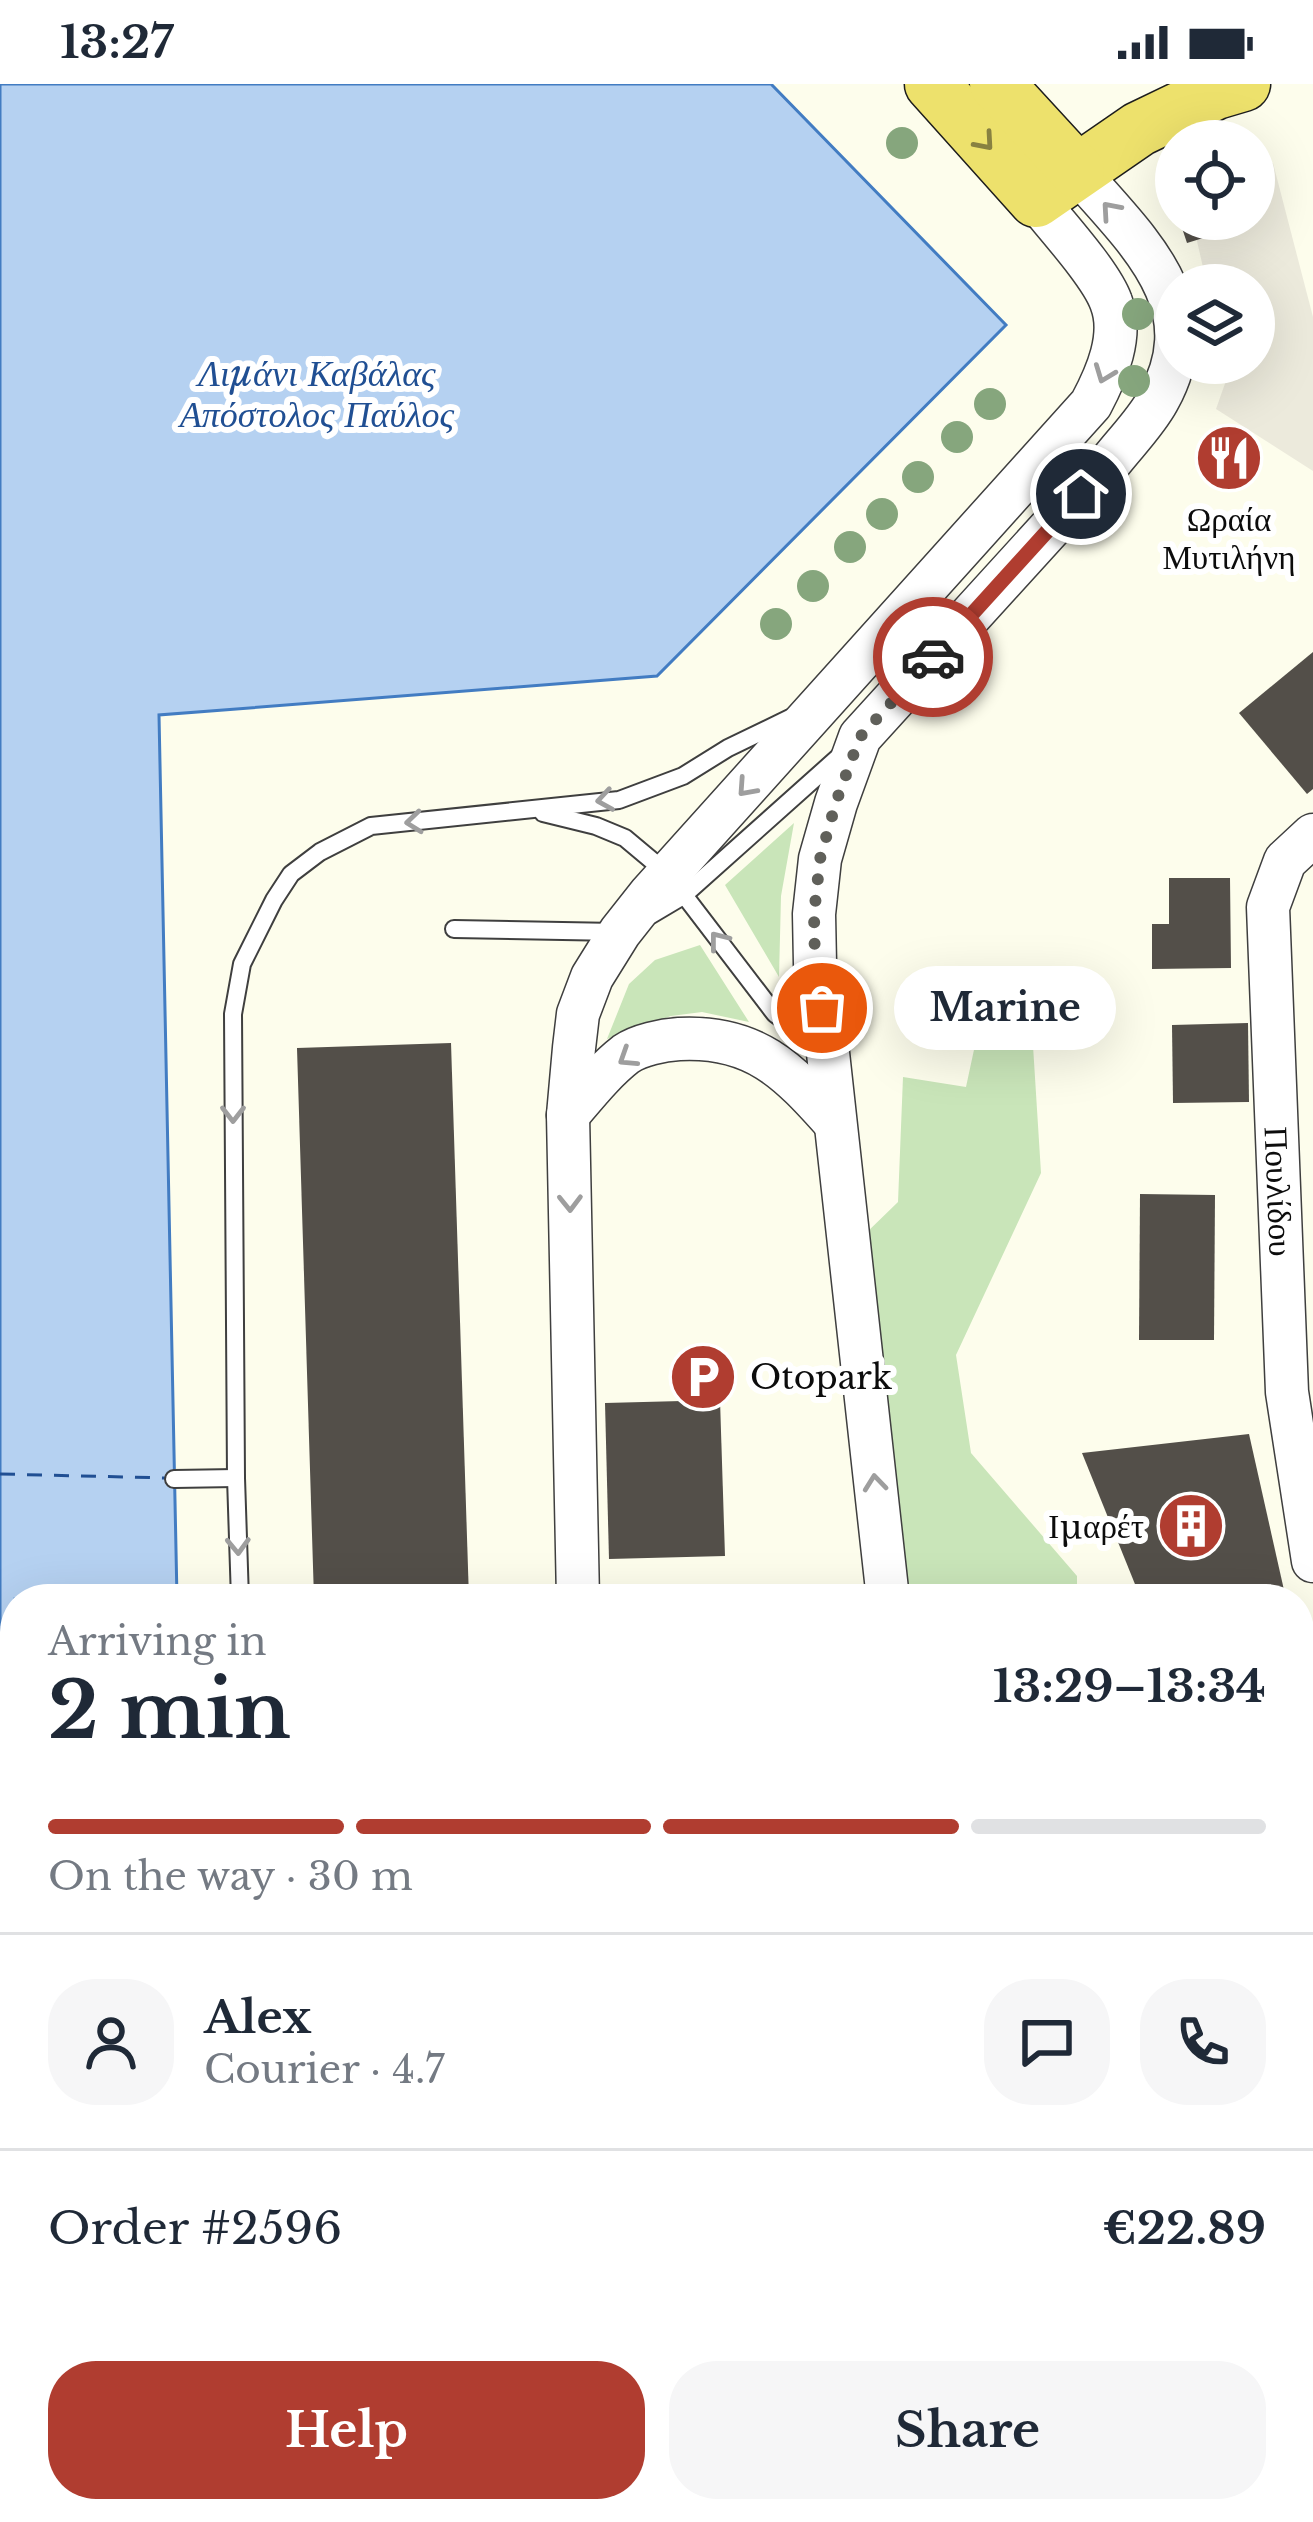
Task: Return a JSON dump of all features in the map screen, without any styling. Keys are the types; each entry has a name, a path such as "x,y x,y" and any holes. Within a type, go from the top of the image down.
{"main road":[{"path":"932,84 1057,186"},
{"path":"998,84 1057,186"},
{"path":"1057,186 1139,129 1243,84"}],"street":[{"path":"578,1584 568,1114 578,1014 592,977 620,932 676,885 825,701 1076,424 1101,385 1114,344 1112,303 1057,186"},
{"path":"886,1584 815,964 820,859 860,737 1112,460 1144,420 1168,376 1175,331 1164,279 1148,254 1057,186"},
{"name":"Πουλίδου","path":"1313,835 1285,861 1268,907 1287,1392 1313,1561"},
{"path":"568,1114 629,1051 669,1040 711,1037 754,1051 794,1078 835,1123"}],"lane":[{"path":"240,1584 233,1014 242,964 291,874 320,852 371,826 619,800 683,776 728,748 825,701"},
{"path":"676,885 860,737"},
{"path":"530,810 626,838 676,885 775,1014 828,1053"},
{"path":"454,929 620,932"},
{"path":"173,1479 236,1478"}],"green space":[{"path":"794,823 781,896 779,977 725,885"},
{"path":"700,945 749,1022 702,1012 671,1016 607,1039 629,984 655,960"},
{"path":"992,966 1028,966 1041,1173 956,1355 971,1453 1077,1576 1077,1584 907,1584 863,1236 898,1202 903,1077 966,1087"}],"shaded area":[{"path":"1275,171 1313,317 1313,471 1216,409 1225,384 1275,384 1275,264 1202,264 1197,240 1275,240"}],"water":[{"name":"Λιμάνι Καβάλας Απόστολος Παύλος","path":"0,84 771,84 1006,325 657,676 159,715 177,1584 0,1584"}],"building":[{"path":"1313,652 1313,789 1307,794 1239,713"},
{"path":"1169,878 1230,878 1231,968 1152,969 1152,924 1169,924"},
{"path":"1248,1023 1249,1102 1173,1103 1172,1025"},
{"path":"451,1043 469,1584 314,1584 297,1048"},
{"path":"1140,1194 1215,1195 1214,1340 1139,1340"},
{"path":"720,1400 725,1556 609,1559 605,1403"},
{"name":"Ιμαρέτ","path":"1249,1434 1283,1584 1135,1584 1082,1453"}],"ferry route":[{"path":"0,1474 166,1478"}],"way so far":[{"path":"822,1008 814,914 820,859 836,802 860,737 933,657"}],"place":[{"name":"Ωραία Μυτιλήνη","path":"1229,458"},
{"name":"Marine","path":"822,1008"},
{"name":"Otopark","path":"703,1377"},
{"name":"Ιμαρέτ","path":"1191,1526"}],"route":[{"path":"933,657 1081,494"}]}
